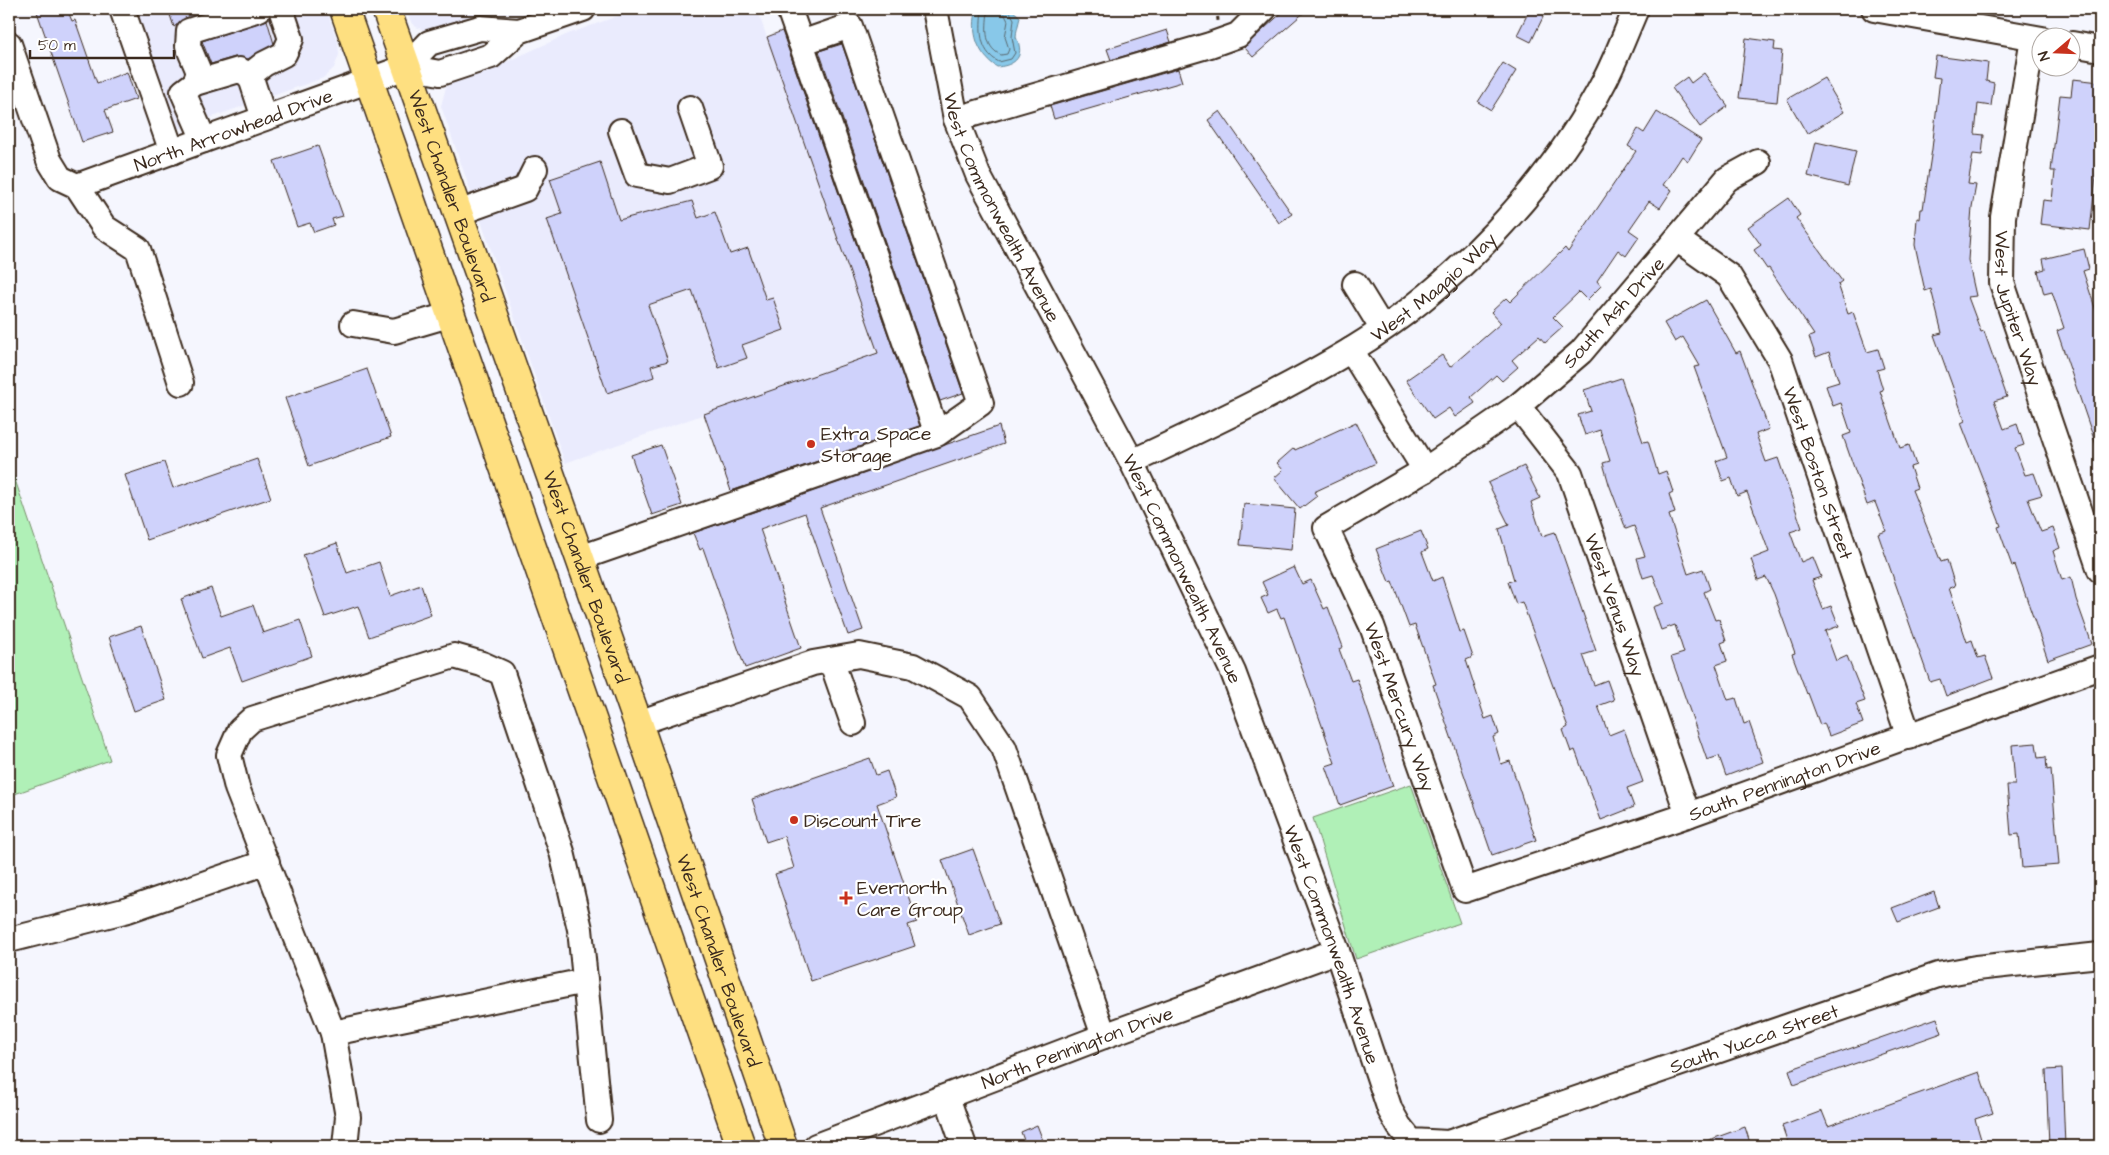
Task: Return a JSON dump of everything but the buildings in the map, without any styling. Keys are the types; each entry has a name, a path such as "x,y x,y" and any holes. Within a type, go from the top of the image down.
{"main road":[{"name":"West Chandler Boulevard","path":"344,9 388,73 458,214 638,723 784,1146"},
{"name":"West Chandler Boulevard","path":"386,9 388,73 452,314 741,1146"}],"street":[{"path":"122,9 172,152"},
{"path":"195,83 199,72 188,46 189,30 259,9"},
{"path":"250,75 264,64 284,54 291,40 281,9"},
{"path":"388,73 429,42 480,28 519,30 582,9"},
{"path":"789,9 937,434"},
{"name":"West Commonwealth Avenue","path":"935,9 956,119 978,175 1132,462 1234,672 1337,951 1390,1110 1399,1126 1412,1141"},
{"path":"956,119 1210,45 1238,35 1264,9"},
{"name":"West Maggio Way","path":"1132,462 1224,418 1352,350 1432,291 1472,256 1536,184 1572,133 1605,78 1636,9"},
{"path":"1874,9 2032,38"},
{"path":"580,558 937,434 981,403 850,26 801,44"},
{"path":"388,73 440,73 491,56 519,30"},
{"path":"9,44 49,160 60,178 77,186 104,227 138,249 181,383"},
{"path":"2082,46 2100,49"},
{"name":"West Jupiter Way","path":"2032,65 2003,217 2002,283 2100,570"},
{"path":"204,140 183,92 195,83 239,70 250,75 264,118"},
{"name":"North Arrowhead Drive","path":"77,186 388,73"},
{"path":"621,132 637,175 670,181 710,166 690,108"},
{"name":"South Ash Drive","path":"1326,528 1425,470 1518,406 1581,352 1727,180 1758,162"},
{"path":"458,214 525,189 535,169"},
{"name":"West Boston Street","path":"1678,240 1729,276 1780,360 1910,737"},
{"path":"1355,284 1382,328"},
{"path":"354,324 394,331 452,314"},
{"path":"1352,350 1425,470"},
{"name":"West Venus Way","path":"1518,406 1570,473 1688,815"},
{"name":"West Mercury Way","path":"1326,528 1372,626 1465,890"},
{"path":"638,723 814,664 859,655 913,666 970,697 1004,748 1104,1036"},
{"path":"345,1146 348,1118 333,1033 237,788 228,755 240,730 252,719 454,656 482,664 502,673 562,852 580,929 598,1120"},
{"path":"831,660 853,722"},
{"name":"South Pennington Drive","path":"1465,890 1688,815 1910,737 2100,667"},
{"path":"9,940 128,910 267,862"},
{"name":"North Pennington Drive","path":"816,1146 1104,1036 1337,951"},
{"name":"South Yucca Street","path":"1412,1141 1448,1144 1938,974 1976,968 2100,955"},
{"path":"333,1033 585,982"},
{"path":"947,1097 964,1146"}],"shaded area":[{"path":"127,9 326,9 338,42 339,55 334,68 323,78 170,132"},
{"path":"406,9 506,9 432,33 416,27 410,20"},
{"path":"637,9 757,9 874,343 876,354 565,463 441,106 446,87 458,80 504,63 568,34"}],"green space":[{"path":"9,462 110,760 9,796"},
{"path":"1411,784 1460,923 1356,959 1313,818"}],"water":[{"path":"977,9 1011,9 1020,17 1016,37 1020,50 1014,62 997,67 984,56 975,34 974,26"}],"place":[{"name":"Extra Space Storage","path":"811,444"},
{"name":"Discount Tire","path":"794,820"},
{"name":"Evernorth Care Group","path":"846,898"}]}
